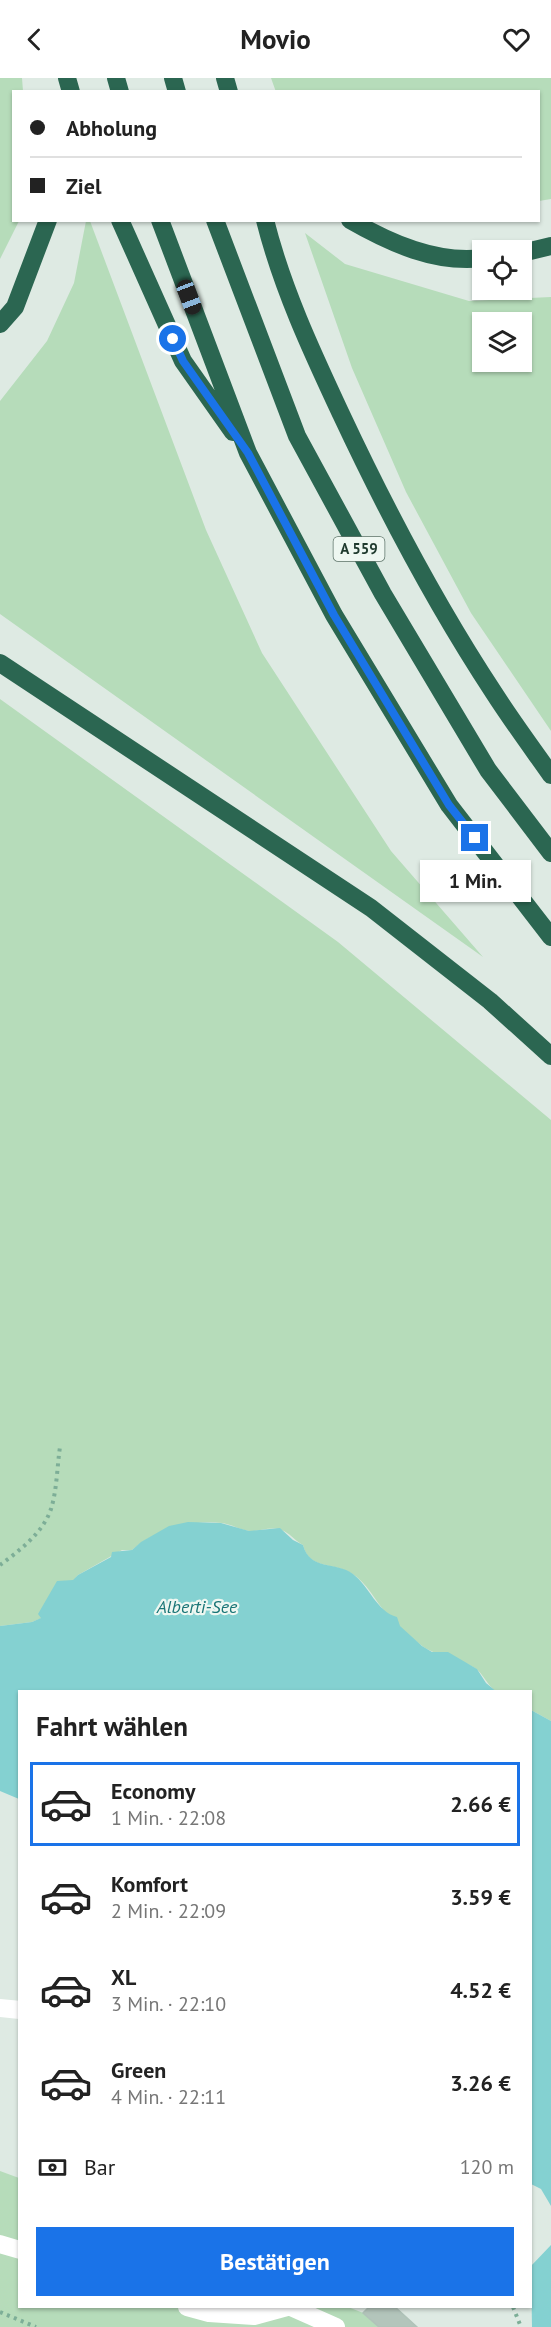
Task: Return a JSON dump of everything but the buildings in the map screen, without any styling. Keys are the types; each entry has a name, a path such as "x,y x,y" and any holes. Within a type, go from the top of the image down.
{"highway":[{"path":"0,324 15,306 47,222"},
{"path":"121,222 183,361 248,453"},
{"path":"161,222 248,453 334,615 449,805 551,937"},
{"name":"A 559","path":"216,222 297,436 383,594 488,770 551,853"},
{"path":"266,222 274,256 315,358 371,478 426,581 494,693 551,775"},
{"path":"353,222 383,239 425,253 472,260"},
{"path":"532,251 551,246"},
{"path":"0,663 371,908 490,1002 551,1056"}],"lane":[{"path":"0,2008 18,2010"},
{"path":"0,2244 18,2249"},
{"path":"191,2308 209,2313 254,2316 285,2308"},
{"path":"291,2308 336,2327"}],"path":[{"path":"0,1565 17,1553 43,1526 51,1508 60,1447"},
{"path":"513,2308 521,2327"},
{"path":"0,2312 36,2327"}],"green space":[{"path":"0,78 22,78 23,90 12,90 12,222 18,222 0,259"},
{"path":"271,78 551,78 551,199 540,201 540,90 275,90"},
{"path":"86,222 90,222 206,530 262,653 391,851 483,957 0,614 0,401 47,341 74,283"},
{"path":"305,233 345,264 469,301 532,300 532,298 551,297 551,731 471,613 406,492 352,368"},
{"path":"0,699 338,942 551,1120 551,1721 532,1711 532,1690 495,1690 475,1668 426,1649 391,1618 357,1577 344,1570 316,1562 306,1553 303,1545 284,1531 277,1529 249,1531 211,1522 187,1525 162,1532 132,1550 122,1550 78,1575 42,1618 32,1622 0,1626"},
{"path":"0,2171 18,2178 18,2308 351,2308 399,2327 0,2327"}],"water":[{"name":"Alberti-See","path":"188,1522 221,1523 249,1531 280,1528 293,1540 303,1545 311,1559 353,1574 384,1610 397,1617 400,1626 422,1646 432,1652 448,1652 477,1669 486,1683 495,1690 18,1690 18,1799 0,1791 0,1626 32,1622 41,1618 38,1614 57,1581 73,1580 111,1557 112,1552 132,1550 141,1542 169,1526"},
{"path":"532,1711 551,1721 551,2206 541,2189 532,2184"},
{"path":"551,2245 551,2327 532,2327 532,2265"}],"route":[{"path":"173,339 183,361 248,453 334,615 449,805 475,838"}]}
